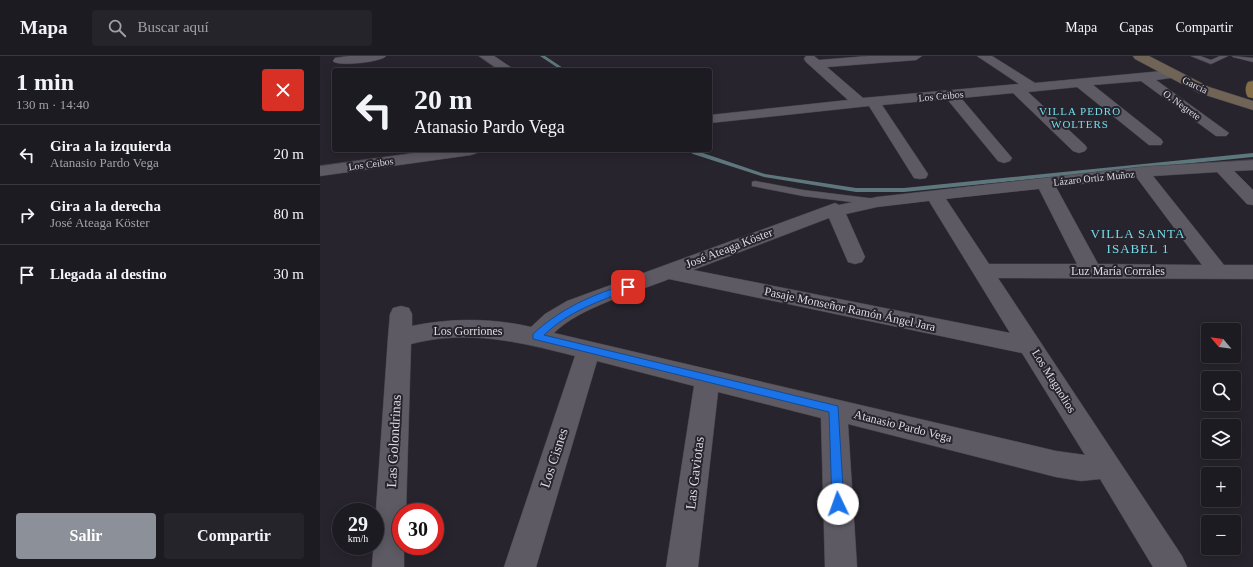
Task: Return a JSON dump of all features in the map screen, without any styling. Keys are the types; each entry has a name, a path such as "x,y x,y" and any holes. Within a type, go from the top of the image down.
{"main road":[{"path":"1253,85 1253,95"}],"street":[{"path":"339,62 380,56"},
{"path":"485,56 505,68"},
{"path":"811,60 916,56"},
{"path":"983,56 1034,88"},
{"name":"García","path":"1139,56 1204,90 1253,106"},
{"name":"García","path":"1159,56 1218,86 1253,95"},
{"path":"811,60 867,102 920,174"},
{"name":"Los Ceibos","path":"712,119 867,102 1034,88 1173,74"},
{"name":"O. Negrete","path":"1144,77 1221,133"},
{"path":"1081,83 1155,142"},
{"path":"1017,89 1079,148"},
{"path":"951,95 1004,158"},
{"path":"327,170 334,152"},
{"name":"Los Ceibos","path":"327,170 456,152"},
{"name":"Lázaro Ortiz Muñoz","path":"934,196 1141,172 1253,165"},
{"path":"1221,167 1253,200"},
{"path":"1141,172 1218,272"},
{"path":"1045,183 1092,271"},
{"name":"José Ateaga Köster","path":"536,336 553,320 575,308 817,215 835,209 876,202 934,196"},
{"name":"Los Magnolios","path":"934,196 1032,346 1171,567"},
{"path":"835,209 855,257"},
{"name":"Luz María Corrales","path":"983,271 1253,272"},
{"name":"Pasaje Monseñor Ramón Ángel Jara","path":"668,272 1032,346"},
{"name":"Los Gorriones","path":"400,326 428,331 468,329 501,330 536,336"},
{"name":"Las Golondrinas","path":"388,567 400,326"},
{"name":"Atanasio Pardo Vega","path":"536,336 1056,464 1081,468 1108,466"},
{"name":"Los Cisnes","path":"520,567 589,349"},
{"name":"Las Gaviotas","path":"682,567 707,378"},
{"path":"834,409 841,567"}],"lane":[{"path":"1194,56 1211,62 1225,56"},
{"path":"1235,56 1253,60"},
{"path":"755,184 803,193 876,202"}],"waterway":[{"path":"542,56 561,68"},
{"path":"693,152 764,175 856,190 904,190 1253,155"}],"district":[{"name":"VILLA PEDRO WOLTERS","path":"1080,117"},
{"name":"VILLA SANTA ISABEL 1","path":"1138,240"}],"route":[{"path":"628,287 575,308 553,320 536,336 834,409 838,504"}]}
